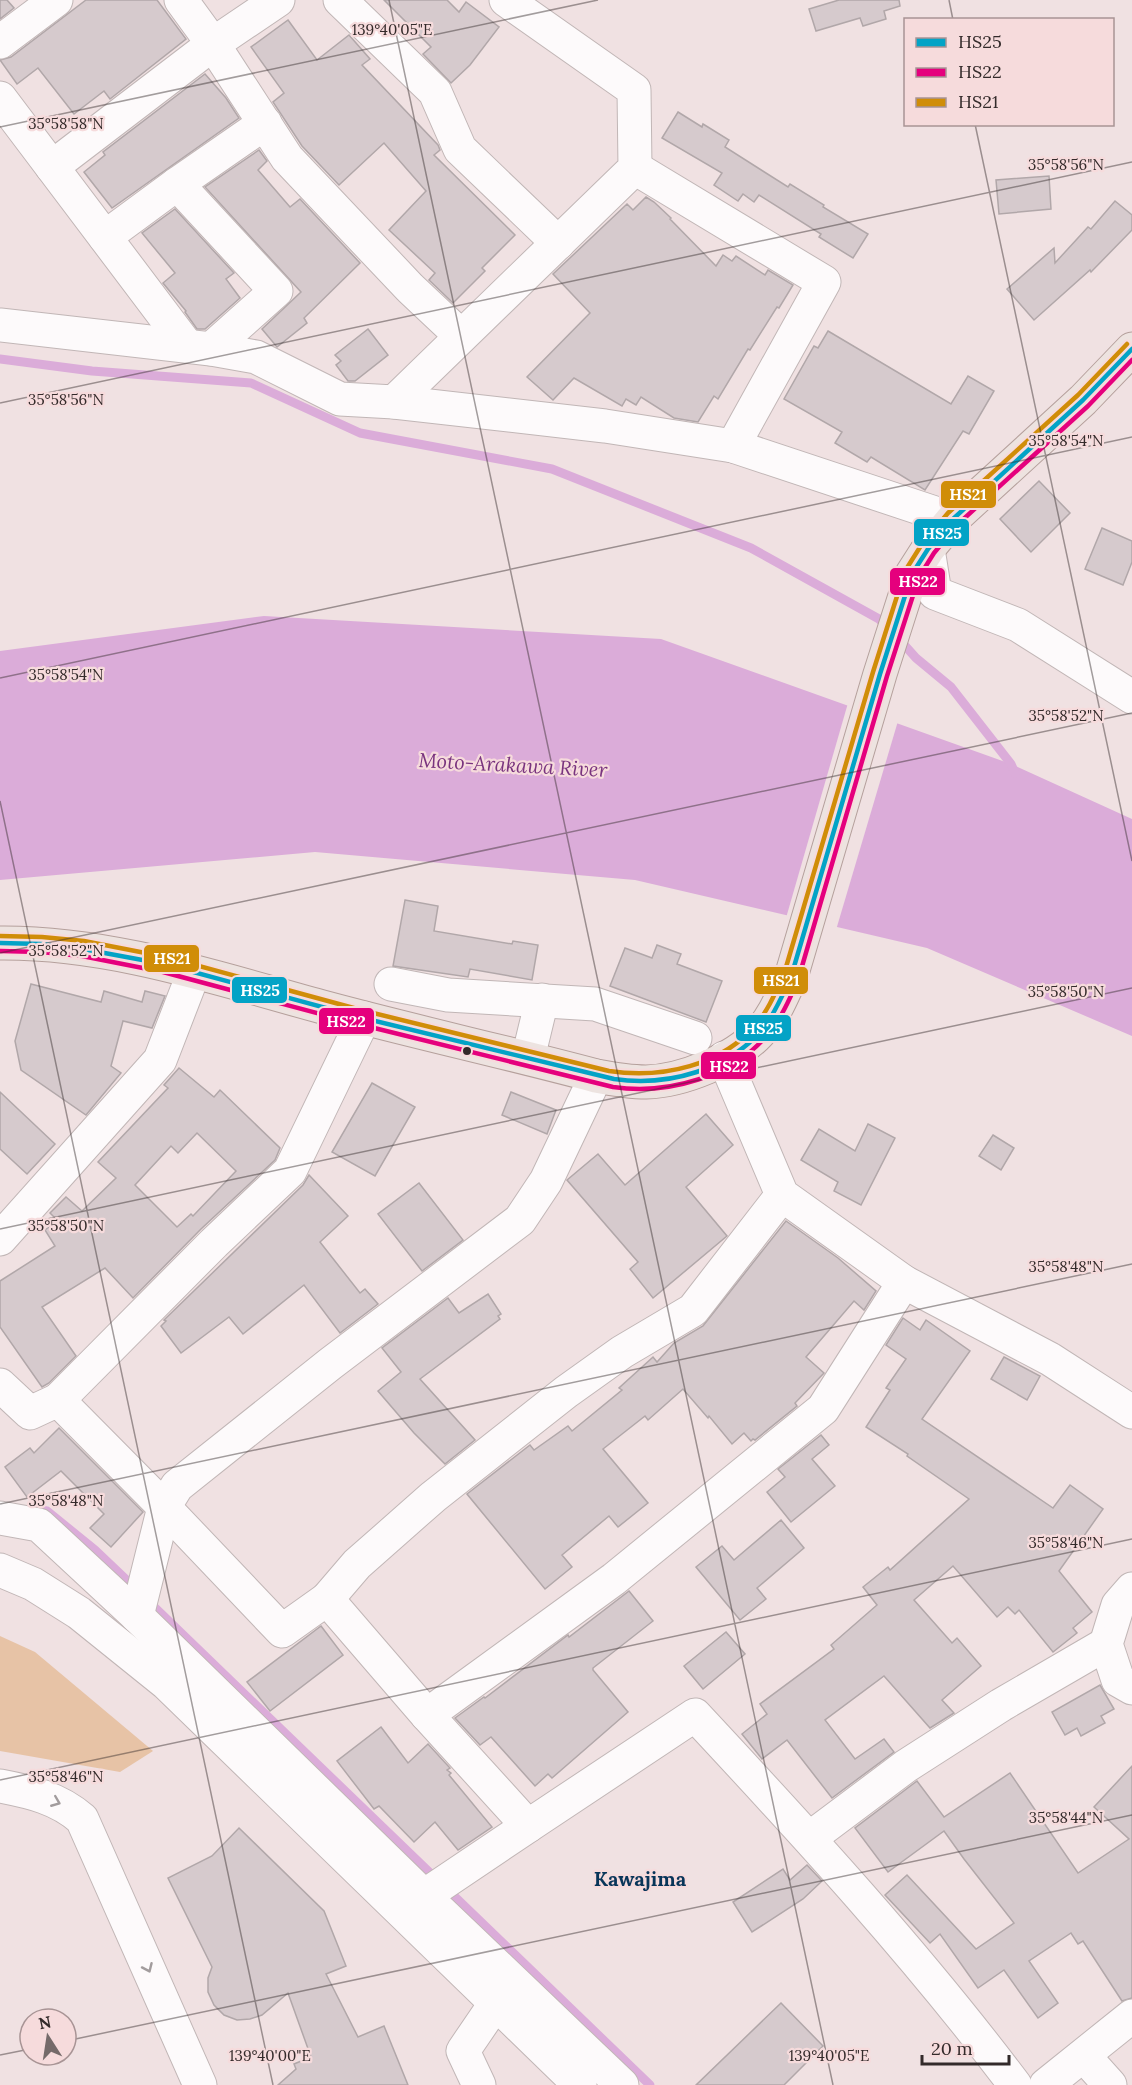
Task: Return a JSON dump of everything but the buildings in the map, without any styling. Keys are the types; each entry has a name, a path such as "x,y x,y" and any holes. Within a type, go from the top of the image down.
{"main road":[{"path":"0,943 63,945 129,956 364,1018 622,1081 647,1082 673,1079 724,1058 759,1033 777,1007 791,977 880,674 912,574 928,549 953,519 1083,400 1132,350"}],"street":[{"path":"0,42 56,0"},
{"path":"181,0 287,158 410,288 461,336"},
{"path":"52,168 213,45 278,0"},
{"path":"340,0 435,92 460,149 558,243"},
{"path":"394,402 635,168 634,90 506,0"},
{"path":"0,98 105,237 199,347"},
{"path":"105,237 264,123"},
{"path":"635,168 824,282 732,446"},
{"path":"177,184 276,291 199,347"},
{"path":"0,325 199,347 256,357 340,399 394,402 604,426 732,446 953,519"},
{"path":"928,549 935,593 1018,625 1132,697"},
{"path":"0,1239 160,1060 194,972"},
{"path":"391,984 448,994 595,1004 695,1038"},
{"path":"528,1058 542,1000"},
{"path":"0,1385 30,1413 58,1400 214,1243 290,1171 364,1018"},
{"path":"724,1058 782,1195 904,1282 1050,1359 1132,1412"},
{"path":"137,1616 164,1507 177,1486 330,1364 520,1220 546,1181 596,1076"},
{"path":"58,1400 282,1631 327,1599 357,1564 433,1497 622,1352 693,1311 782,1195"},
{"path":"427,1715 614,1579 823,1409 904,1282"},
{"path":"0,1518 39,1525 137,1616 622,2085"},
{"path":"0,1570 33,1584 79,1612 166,1683 580,2085"},
{"path":"1132,1588 1118,1605 1106,1644 1118,1680 1132,1688"},
{"path":"327,1599 427,1715 528,1826"},
{"path":"810,1838 906,1766 1001,1705 1106,1644"},
{"path":"424,1896 695,1715 810,1838 971,2026 1015,2085"},
{"path":"0,1786 26,1791 49,1799 68,1807 82,1819 200,2085"},
{"path":"479,2085 463,2050 495,2004"},
{"path":"1046,2085 1132,2016"},
{"path":"1084,2056 1110,2085"}],"shaded area":[{"path":"0,1636 35,1652 153,1751 120,1772 0,1751"}],"water":[{"name":"Moto-Arakawa River","path":"264,616 661,639 1011,764 1132,819 1132,1036 927,948 635,880 315,852 0,880 0,651"}],"pier":[{"path":"848,703 879,714 818,926 786,918"},
{"path":"885,717 898,721 836,930 823,927"}],"waterway":[{"path":"0,359 92,371 251,383 360,433 552,469 751,548 879,619 887,627"},
{"path":"899,639 916,658 951,687 1011,764 1015,773"},
{"path":"35,1509 47,1511 95,1550 136,1589"},
{"path":"148,1601 650,2085"}],"transit line":[{"name":"HS21","path":"0,936 84,941 166,957 361,1010 609,1071 629,1073 670,1071 690,1066 727,1050 743,1038 761,1018 784,974 905,571 922,544 948,513 1078,395 1127,344"},
{"name":"HS25","path":"0,943 41,944 83,949 164,964 359,1017 614,1079 634,1081 676,1077 716,1064 735,1054 765,1026 791,977 880,674 912,574 928,549 953,519 1083,400 1132,349"},
{"name":"HS22","path":"0,951 82,956 163,972 358,1024 613,1087 656,1088 698,1080 718,1072 737,1061 769,1033 782,1014 798,980 887,676 919,577 934,553 958,524 1088,406 1132,360"}],"district":[{"name":"Kawajima","path":"640,1879"}]}
